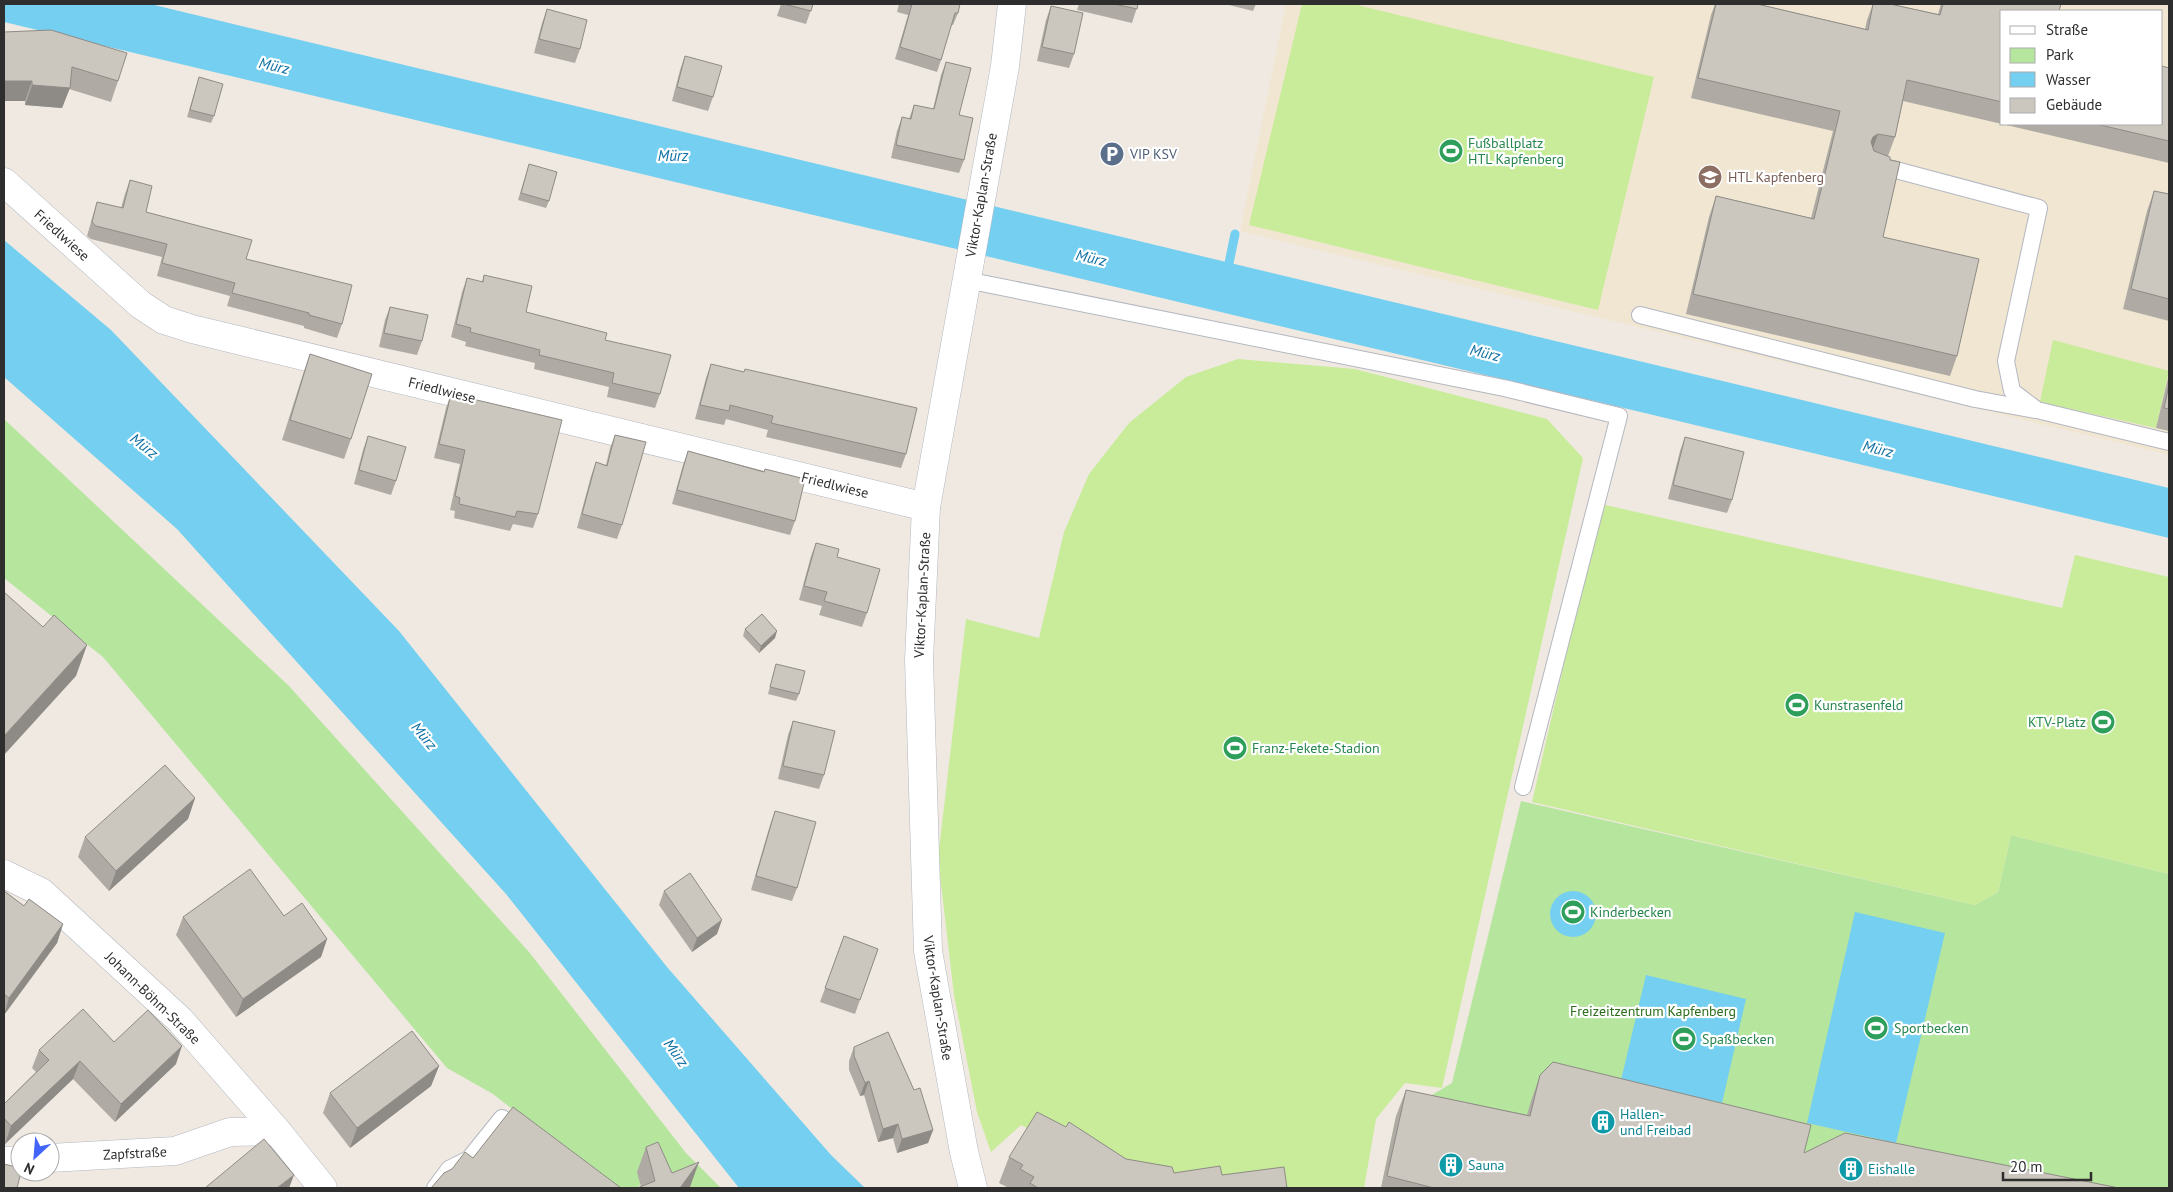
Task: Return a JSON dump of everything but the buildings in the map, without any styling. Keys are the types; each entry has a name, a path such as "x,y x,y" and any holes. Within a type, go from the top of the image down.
{"street":[{"name":"Viktor-Kaplan-Straße","path":"973,1188 964,1152 928,951 919,660 926,507 1005,66 1012,4"},
{"name":"Friedlwiese","path":"4,182 141,305 164,320 202,332 926,507"},
{"name":"Johann-Böhm-Straße","path":"4,874 41,892 180,1020 277,1131 323,1188"},
{"name":"Zapfstraße","path":"60,1157 175,1151 230,1132 277,1131"}],"lane":[{"path":"1873,164 2039,208 2006,361 2012,391 2037,410"},
{"path":"966,280 1504,388 1619,416 1523,787"},
{"path":"1640,315 1975,399 2037,410 2169,442"},
{"path":"434,1188 449,1169 469,1159 502,1118 532,1141"}],"shaded area":[{"name":"HTL Kapfenberg","path":"1286,4 2169,4 2169,455 1240,231"}],"green space":[{"name":"Fußballplatz HTL Kapfenberg","path":"1302,4 1353,4 1654,77 1598,310 1249,225"},
{"path":"2053,340 2169,371 2156,428 2040,402"},
{"name":"Franz-Fekete-Stadion","path":"1238,359 1355,369 1547,419 1583,458 1442,1088 1405,1083 1376,1119 1364,1188 1194,1188 1070,1150 1021,1125 991,1152 977,1112 954,995 938,858 966,619 1039,638 1064,532 1089,474 1129,423 1186,377"},
{"path":"4,419 288,685 529,952 686,1153 721,1188 668,1188 656,1166 637,1188 613,1188 493,1094 447,1068 103,657 4,578"},
{"name":"Kunstrasenfeld","path":"1601,504 2062,608 2075,555 2169,577 2169,874 2011,835 1998,892 1975,905 1532,802"},
{"name":"Freizeitzentrum Kapfenberg","path":"1521,801 1975,905 1998,892 2011,835 2169,874 2169,1188 1971,1188 1802,1151 1381,1188 1396,1116 1452,1083"}],"water":[{"name":"Mürz","path":"4,4 150,4 2169,488 2169,538 4,22"},
{"name":"Mürz","path":"4,240 111,330 399,631 667,967 831,1155 865,1188 739,1188 506,894 177,529 4,377"},
{"name":"Kinderbecken","path":"1569,891 1577,891 1586,895 1592,901 1596,914 1592,927 1586,933 1577,937 1569,937 1560,933 1554,927 1550,918 1550,910 1554,901 1560,895"},
{"name":"Sportbecken","path":"1855,912 1945,933 1896,1143 1807,1123"},
{"name":"Spaßbecken","path":"1646,975 1746,999 1722,1103 1621,1080"}],"waterway":[{"path":"1227,273 1235,234"}],"place":[{"name":"Fußballplatz HTL Kapfenberg","path":"1451,151"},
{"name":"VIP KSV","path":"1112,154"},
{"name":"HTL Kapfenberg","path":"1710,177"},
{"name":"Kunstrasenfeld","path":"1797,705"},
{"name":"KTV-Platz","path":"2103,722"},
{"name":"Franz-Fekete-Stadion","path":"1235,748"},
{"name":"Kinderbecken","path":"1573,912"},
{"name":"Sportbecken","path":"1876,1028"},
{"name":"Spaßbecken","path":"1684,1039"},
{"name":"Hallen- und Freibad","path":"1603,1122"},
{"name":"Sauna","path":"1451,1165"},
{"name":"Eishalle","path":"1851,1169"}]}
